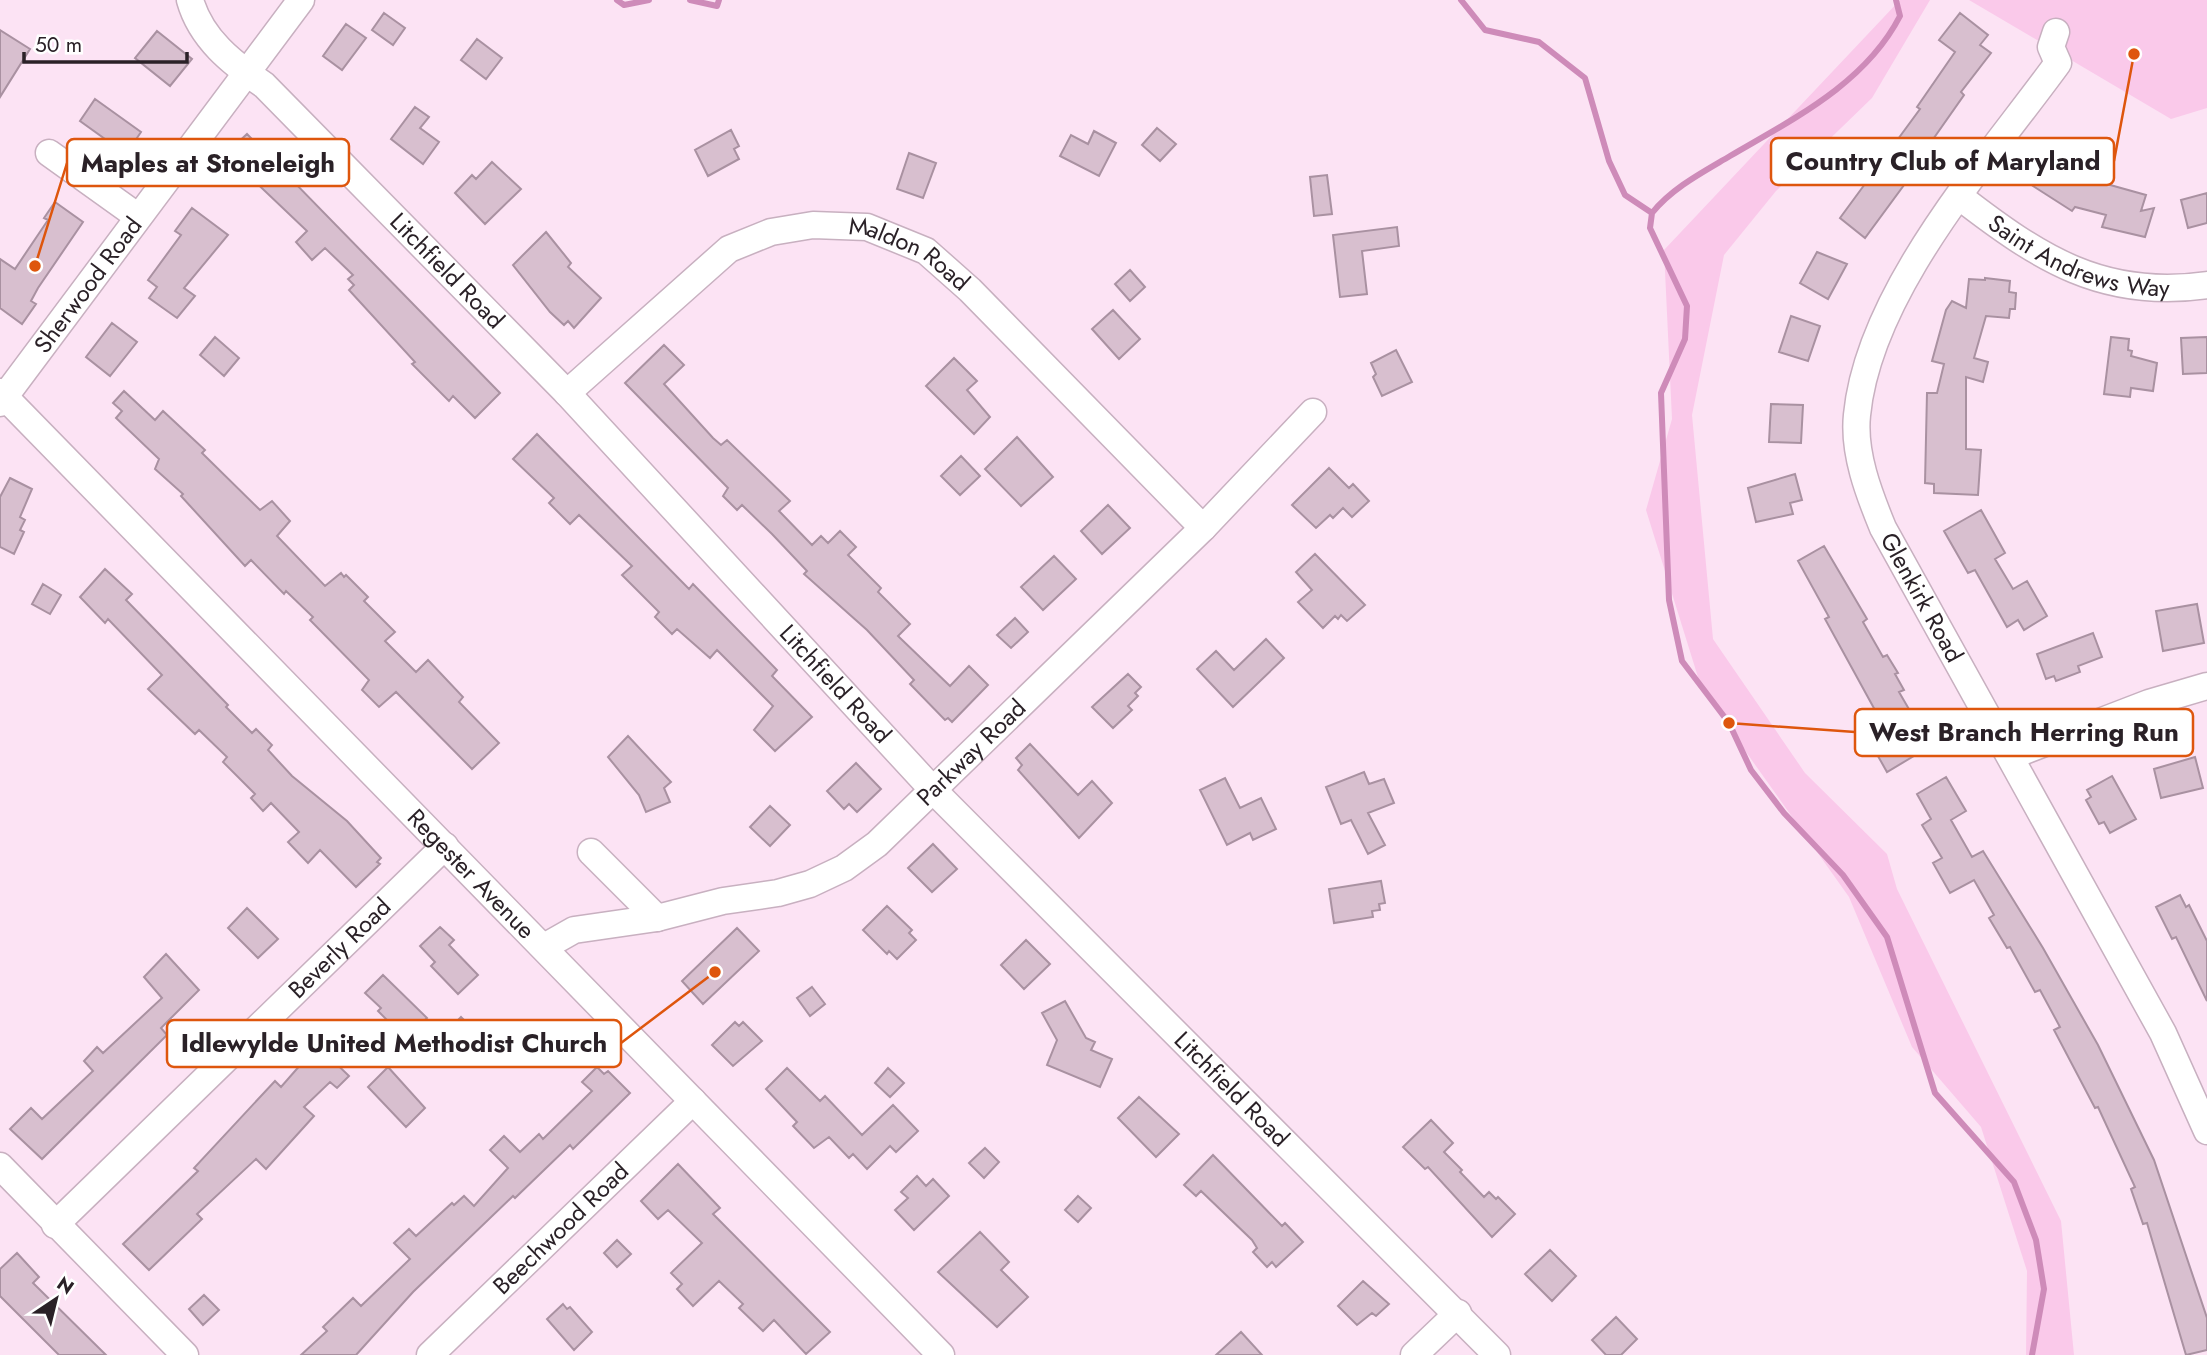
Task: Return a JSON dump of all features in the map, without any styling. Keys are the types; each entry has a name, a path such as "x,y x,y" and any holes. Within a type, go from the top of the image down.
{"street":[{"name":"Litchfield Road","path":"190,0 202,27 221,53 264,85 567,393 933,790 1497,1355"},
{"name":"Sherwood Road","path":"1,397 301,0"},
{"name":"Glenkirk Road","path":"2056,32 2051,47 2057,63 1906,275 1879,332 1857,417 1866,488 1883,528 2163,1033 2207,1131"},
{"path":"49,153 137,216"},
{"name":"Saint Andrews Way","path":"1960,197 2033,249 2095,279 2137,288 2181,289 2207,285"},
{"name":"Maldon Road","path":"567,393 729,249 771,232 813,225 867,227 926,251 970,290 1203,528"},
{"name":"Regester Avenue","path":"1,397 544,947 934,1353"},
{"name":"Parkway Road","path":"544,947 574,930 657,918 723,901 778,893 844,869 877,844 1203,528 1313,412"},
{"path":"2011,756 2149,703 2207,686"},
{"name":"Beverly Road","path":"55,1225 445,846"},
{"path":"591,852 657,918"},
{"name":"Beechwood Road","path":"430,1355 693,1101"},
{"path":"0,1167 185,1355"},
{"path":"1414,1355 1458,1313"}],"shaded area":[{"path":"1900,0 1930,0 1872,98 1776,191 1724,255 1692,415 1713,639 1805,773 1887,854 1897,889 2061,1221 2074,1355 2026,1355 2027,1271 1981,1127 1912,1047 1849,897 1702,690 1646,510 1672,419 1664,250"},
{"path":"1969,0 2207,0 2207,108 2171,119"}],"building":[{"path":"384,13 405,28 393,45 372,30"},
{"path":"1960,13 1988,35 1980,45 1991,53 1961,92 1964,95 1929,145 1932,147 1865,238 1840,218 1920,109 1917,107 1955,52 1939,40"},
{"path":"346,24 366,38 342,70 323,56"},
{"path":"0,30 30,49 0,97"},
{"path":"157,31 192,59 170,86 135,58"},
{"path":"477,39 502,58 486,79 461,60"},
{"path":"95,99 141,132 126,154 80,121"},
{"path":"415,107 429,117 420,128 439,142 423,164 391,139"},
{"path":"1157,128 1176,144 1160,161 1142,145"},
{"path":"731,130 739,146 734,149 739,159 708,176 695,150"},
{"path":"1094,131 1116,143 1099,176 1060,156 1071,135 1088,144"},
{"path":"247,134 500,393 475,418 453,396 449,401 412,364 415,362 349,290 354,285 348,279 353,275 325,248 312,260 296,242 307,231 248,175 230,150"},
{"path":"2059,146 2074,156 2068,165 2096,181 2146,195 2141,211 2154,208 2145,237 2102,227 2106,215 2075,207 2072,211 2033,186 2040,176 2033,172 2046,150 2054,155"},
{"path":"909,153 936,163 923,198 897,189"},
{"path":"492,162 521,189 485,224 455,193 472,175 476,179"},
{"path":"1327,175 1332,214 1314,216 1310,177"},
{"path":"2207,193 2207,223 2188,228 2181,200"},
{"path":"55,202 83,222 38,288 31,301 36,304 22,324 0,308 0,259 15,269 48,220 44,218"},
{"path":"192,208 228,235 184,288 195,296 177,318 149,298 157,287 148,280 181,235 175,231"},
{"path":"1397,227 1399,246 1362,251 1367,294 1340,297 1333,235"},
{"path":"546,232 571,263 568,267 601,298 574,328 568,321 564,325 550,312 513,265"},
{"path":"1817,252 1847,264 1828,299 1800,283"},
{"path":"1130,270 1145,287 1130,301 1115,284"},
{"path":"1969,279 2010,281 2009,292 2016,293 2015,309 2010,309 2009,318 1986,316 1974,358 1988,362 1983,382 1966,377 1966,449 1981,450 1978,495 1934,493 1934,484 1925,483 1927,393 1937,393 1944,364 1932,361 1946,310 1952,301 1966,308"},
{"path":"1113,310 1140,339 1119,359 1092,329"},
{"path":"1791,316 1820,326 1808,361 1779,352"},
{"path":"112,323 137,342 110,376 86,357"},
{"path":"215,337 239,358 224,376 200,355"},
{"path":"2111,337 2129,339 2128,350 2132,351 2131,356 2157,363 2153,391 2131,388 2130,397 2104,394"},
{"path":"2207,337 2207,373 2183,374 2181,338"},
{"path":"664,345 684,365 664,384 713,438 721,445 727,440 790,501 779,511 812,545 821,536 828,543 840,531 856,547 848,555 881,588 878,592 910,624 898,636 950,686 969,666 988,685 952,722 948,718 945,720 910,684 914,680 867,630 804,574 807,571 772,534 742,505 737,510 723,496 728,488 625,383"},
{"path":"1396,350 1412,382 1382,396 1373,377 1376,374 1371,363"},
{"path":"954,358 977,381 967,390 990,417 974,434 926,386"},
{"path":"124,391 155,420 163,411 205,450 202,453 260,510 272,501 290,521 277,536 325,586 341,573 344,577 346,575 368,597 364,601 395,632 385,641 416,672 428,660 463,697 459,702 499,743 472,769 396,692 379,707 362,690 369,680 310,620 313,617 286,591 284,594 251,560 245,566 181,496 183,494 155,469 159,459 116,418 122,411 113,403"},
{"path":"1771,404 1803,405 1801,443 1769,442"},
{"path":"537,434 689,589 693,584 777,670 772,676 812,717 775,751 754,730 773,706 717,650 710,658 677,629 672,634 655,617 659,612 622,575 632,566 579,515 570,524 549,503 554,498 513,459"},
{"path":"1017,437 1053,477 1021,506 985,469"},
{"path":"961,456 980,476 960,495 941,476"},
{"path":"1329,468 1349,488 1353,484 1369,501 1352,517 1343,508 1333,518 1330,515 1316,528 1292,505"},
{"path":"1795,474 1802,500 1790,503 1793,514 1756,522 1748,488"},
{"path":"10,478 32,489 20,517 25,520 20,530 24,532 14,554 0,547 0,497"},
{"path":"1108,505 1130,528 1102,554 1081,531"},
{"path":"1981,510 2005,553 1995,559 2013,589 2027,581 2047,616 2024,630 2018,620 2007,627 1975,570 1968,573 1944,531"},
{"path":"1824,546 1867,619 1863,622 1883,657 1887,655 1898,673 1895,674 1904,690 1899,692 1924,735 1913,742 1919,753 1887,772 1870,742 1887,732 1825,619 1829,617 1798,561"},
{"path":"1315,554 1365,605 1347,621 1341,615 1338,619 1335,616 1323,628 1298,602 1312,590 1296,572"},
{"path":"1054,556 1076,579 1043,610 1021,587"},
{"path":"105,569 132,594 126,600 228,705 226,707 252,733 256,729 272,745 268,750 292,776 347,821 381,858 377,862 380,864 356,887 320,850 308,863 288,842 299,832 271,803 263,811 251,798 255,794 223,762 227,757 199,730 195,734 148,689 162,675 108,619 105,623 80,597"},
{"path":"43,584 61,595 50,614 32,604"},
{"path":"2197,604 2204,643 2163,651 2156,611"},
{"path":"1015,618 1028,632 1011,648 997,635"},
{"path":"2093,633 2102,657 2078,666 2080,672 2056,681 2054,676 2046,679 2037,654"},
{"path":"1266,639 1284,658 1233,707 1197,669 1216,651 1234,670"},
{"path":"1128,674 1141,687 1135,693 1138,696 1128,706 1132,710 1113,728 1092,707"},
{"path":"628,736 671,782 664,788 670,802 646,812 639,795 608,757"},
{"path":"1030,744 1078,795 1092,781 1112,803 1079,838 1018,770 1022,765 1016,758"},
{"path":"2195,757 2203,788 2161,798 2154,769"},
{"path":"856,763 881,789 857,812 849,804 844,809 827,791"},
{"path":"1364,772 1369,784 1384,779 1394,803 1368,813 1385,845 1368,854 1351,820 1341,824 1326,787"},
{"path":"2112,776 2136,819 2110,833 2104,822 2099,824 2086,800 2091,797 2087,790"},
{"path":"1946,777 1966,811 1951,820 1972,857 1983,851 2043,948 2098,1045 2154,1160 2207,1318 2207,1350 2186,1355 2147,1223 2143,1224 2131,1189 2135,1187 2098,1107 2095,1108 2054,1030 2060,1027 2040,990 2035,992 2010,947 2007,948 1989,918 1994,915 1974,880 1950,893 1933,863 1942,858 1922,825 1931,819 1917,794"},
{"path":"1225,778 1240,808 1261,798 1276,829 1253,840 1250,833 1227,845 1200,790"},
{"path":"770,806 790,825 770,846 750,827"},
{"path":"933,844 957,869 932,892 908,868"},
{"path":"1381,881 1385,903 1379,904 1380,910 1372,911 1373,917 1334,923 1329,889"},
{"path":"2180,895 2186,907 2189,905 2207,941 2207,1001 2176,937 2172,939 2156,907"},
{"path":"887,906 912,930 909,933 916,940 897,959 889,951 887,954 863,930"},
{"path":"247,908 278,939 258,958 228,928"},
{"path":"440,927 454,940 449,945 478,975 458,994 431,966 435,962 420,946"},
{"path":"737,928 759,951 703,1004 682,981"},
{"path":"1026,940 1050,964 1024,989 1001,965"},
{"path":"166,954 199,990 161,1028 167,1035 42,1159 10,1129 31,1108 42,1119 93,1071 84,1061 97,1047 103,1053 162,998 144,977"},
{"path":"383,975 427,1018 408,1036 406,1033 403,1036 378,1011 381,1008 365,993"},
{"path":"812,987 825,1004 810,1016 797,998"},
{"path":"1065,1001 1086,1038 1095,1042 1091,1050 1112,1059 1100,1087 1047,1065 1057,1040 1042,1013"},
{"path":"461,1017 480,1036 468,1049 449,1029"},
{"path":"735,1022 739,1026 743,1022 762,1041 733,1066 712,1045"},
{"path":"321,1049 349,1076 337,1088 330,1082 304,1107 314,1116 266,1169 256,1159 197,1214 202,1219 149,1270 123,1244 198,1171 194,1168 275,1081 281,1087 309,1055 312,1058"},
{"path":"388,1067 425,1108 406,1127 368,1087"},
{"path":"597,1067 604,1074 608,1071 630,1093 573,1149 570,1145 515,1198 513,1196 413,1292 356,1355 301,1355 327,1331 323,1327 353,1298 361,1306 410,1259 394,1243 409,1229 416,1236 452,1203 454,1205 464,1196 474,1206 508,1168 490,1150 504,1136 520,1152 539,1134 543,1139 592,1091 582,1082"},
{"path":"787,1068 820,1101 825,1096 862,1135 893,1105 918,1131 896,1152 890,1146 867,1169 853,1154 849,1158 829,1137 814,1148 793,1126 797,1122 766,1089"},
{"path":"888,1068 904,1083 890,1097 875,1083"},
{"path":"1139,1097 1179,1134 1156,1157 1118,1118"},
{"path":"1431,1120 1453,1143 1444,1152 1462,1170 1460,1172 1484,1197 1489,1192 1515,1214 1492,1237 1428,1167 1425,1169 1403,1147"},
{"path":"985,1148 999,1162 984,1178 969,1163"},
{"path":"1213,1155 1282,1226 1285,1223 1303,1242 1276,1267 1272,1262 1267,1267 1253,1252 1257,1248 1252,1240 1201,1191 1196,1196 1184,1185"},
{"path":"678,1164 720,1208 713,1214 830,1332 806,1354 774,1320 763,1331 739,1308 743,1304 719,1281 693,1306 677,1289 682,1284 671,1273 702,1243 668,1210 658,1219 641,1201"},
{"path":"917,1176 926,1186 933,1179 949,1196 914,1230 895,1210 908,1198 901,1192"},
{"path":"1078,1196 1091,1208 1078,1222 1065,1210"},
{"path":"980,1232 1009,1262 1001,1270 1028,1297 997,1327 938,1272"},
{"path":"617,1240 631,1254 617,1267 604,1253"},
{"path":"1550,1250 1576,1276 1552,1301 1525,1274"},
{"path":"17,1253 39,1277 33,1283 106,1355 59,1355 0,1296 0,1269"},
{"path":"1363,1281 1389,1304 1376,1316 1372,1313 1357,1325 1338,1306"},
{"path":"204,1295 219,1310 203,1325 189,1309"},
{"path":"563,1304 567,1309 570,1307 592,1332 574,1350 547,1319"},
{"path":"1616,1317 1637,1339 1621,1355 1606,1355 1592,1340"},
{"path":"1241,1332 1262,1355 1216,1355"}],"waterway":[{"path":"617,0 624,5 649,0"},
{"path":"690,0 717,6 719,0"},
{"path":"1461,0 1485,30 1539,42 1585,78 1609,161 1625,195 1652,213"},
{"path":"1896,0 1900,16 1868,61 1847,80 1826,98 1688,181 1652,213 1650,228 1687,306 1685,339 1661,393 1669,600 1682,661 1729,723 1751,770 1784,813 1843,875 1887,937 1935,1093 2014,1182 2036,1240 2044,1289 2032,1355"}],"place":[{"name":"Country Club of Maryland","path":"2134,54"},
{"name":"Maples at Stoneleigh","path":"35,266"},
{"name":"West Branch Herring Run","path":"1729,723"},
{"name":"Idlewylde United Methodist Church","path":"715,972"}]}
